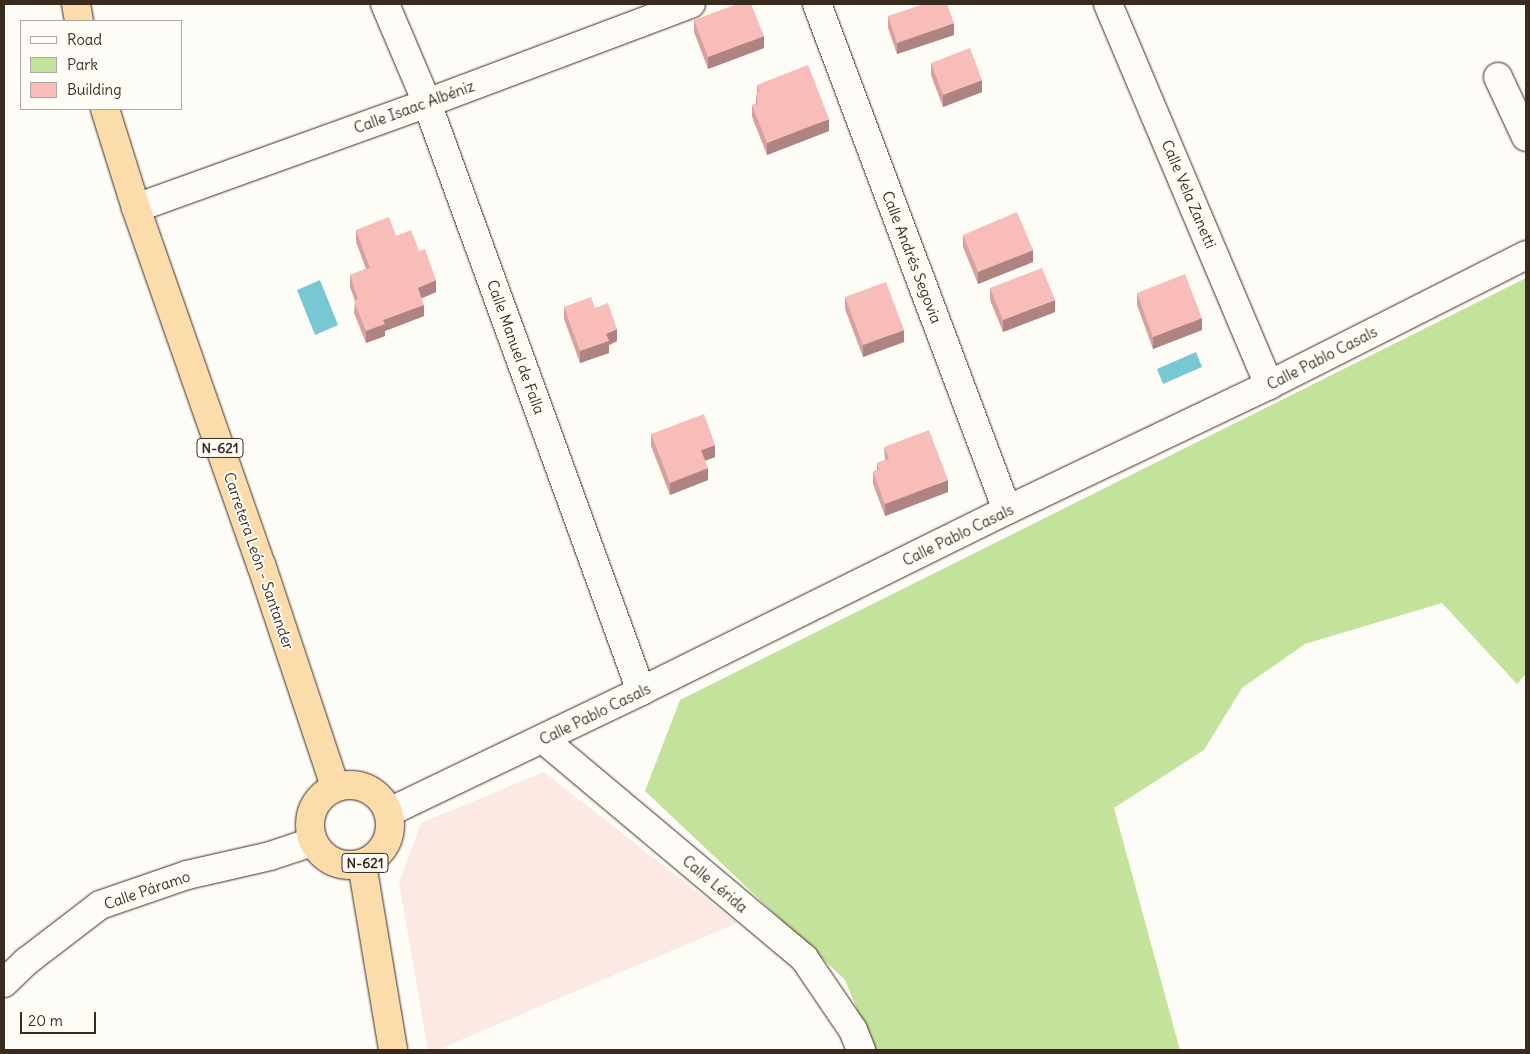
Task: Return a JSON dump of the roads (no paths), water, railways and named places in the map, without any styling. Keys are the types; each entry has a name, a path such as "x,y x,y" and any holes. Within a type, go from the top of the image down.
{"highway":[{"path":"76,4 79,20"},
{"name":"Carretera León - Santander","path":"105,110 136,208 262,567 335,787"},
{"path":"312,842 309,828 312,810 318,800 335,787 355,785 374,792 384,802 389,812"},
{"name":"N-621","path":"312,842 324,856 342,866 362,864 379,854 386,845 391,829 389,812"},
{"name":"N-621","path":"362,864 393,1050"}],"street":[{"name":"Calle Manuel de Falla","path":"385,4 428,103 641,692"},
{"name":"Calle Isaac Albéniz","path":"136,208 428,103 691,4"},
{"name":"Calle Andrés Segovia","path":"817,4 1007,510"},
{"name":"Calle Vela Zanetti","path":"1108,4 1269,385"},
{"path":"1498,77 1526,137"},
{"name":"Calle Pablo Casals","path":"389,812 543,740 1007,510 1269,385 1526,254"},
{"name":"Calle Lérida","path":"543,740 804,958 853,1030 861,1050"},
{"name":"Calle Páramo","path":"4,983 27,960 100,905 187,875 270,856 312,842"}],"water":[{"path":"320,280 338,325 315,335 297,290"},
{"path":"1196,352 1202,367 1163,384 1157,369"}]}
